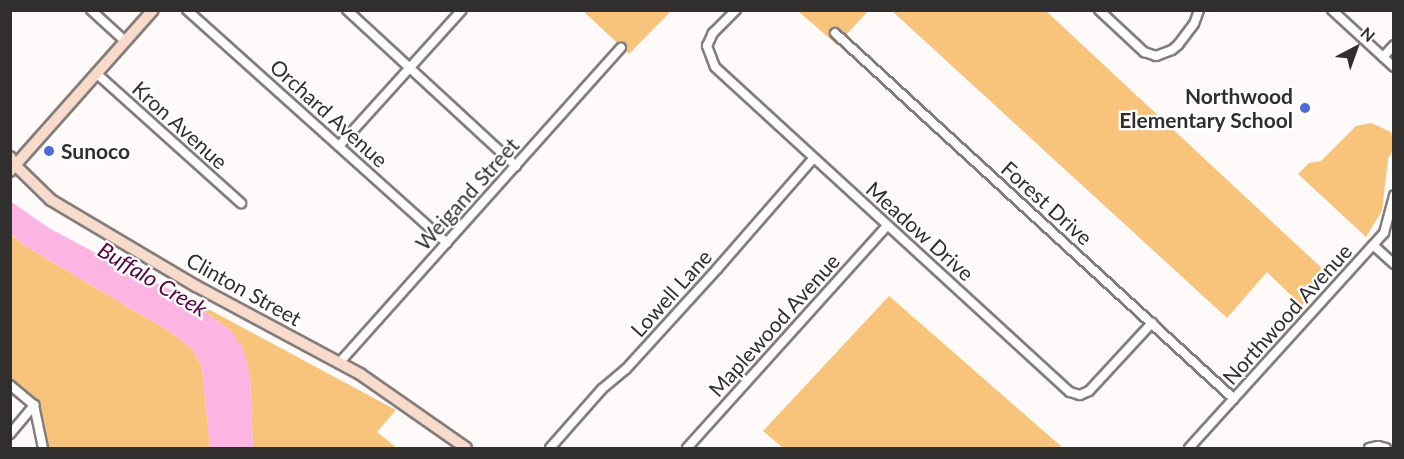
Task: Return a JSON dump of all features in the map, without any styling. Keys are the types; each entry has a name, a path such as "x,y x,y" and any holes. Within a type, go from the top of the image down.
{"main road":[{"path":"12,165 153,10"},
{"name":"Clinton Street","path":"12,165 51,200 196,286 360,374 466,448"}],"street":[{"path":"91,10 125,41"},
{"name":"Orchard Avenue","path":"187,10 447,243"},
{"path":"347,10 516,166"},
{"path":"339,146 462,10"},
{"name":"Meadow Drive","path":"736,10 713,33 707,46 709,58 715,67 886,226 1075,394 1089,391 1152,323"},
{"path":"1099,10 1144,52 1156,56 1178,45 1194,24 1199,10"},
{"path":"1332,10 1394,67"},
{"name":"Forest Drive","path":"835,33 1234,399"},
{"path":"1383,57 1394,45"},
{"name":"Weigand Street","path":"339,363 621,48"},
{"name":"Kron Avenue","path":"96,74 241,203"},
{"name":"Lowell Lane","path":"550,448 602,389 626,369 814,158"},
{"name":"Northwood Avenue","path":"1190,448 1373,245 1389,223 1394,195"},
{"name":"Maplewood Avenue","path":"687,448 886,226"},
{"path":"1373,245 1394,264"},
{"path":"10,385 34,405 43,448"},
{"path":"10,434 34,405"},
{"path":"1369,448 1378,446 1386,448"}],"shaded area":[{"path":"583,11 671,11 629,54"},
{"path":"798,11 868,11 837,45"},
{"path":"892,11 1046,11 1328,274 1302,306 1267,272 1227,318"},
{"path":"1371,123 1391,132 1394,147 1388,159 1382,211 1366,237 1298,174 1309,163 1321,161 1356,126"},
{"path":"10,201 49,228 118,265 180,294 231,331 243,348 250,376 253,448 210,448 202,367 192,349 172,333 25,246 11,234"},
{"path":"10,234 25,246 172,333 192,349 202,367 210,448 43,448 34,405 11,385"},
{"path":"180,294 396,410 377,432 397,448 253,448 250,376 231,331"},
{"path":"889,296 1063,448 783,448 763,431"}],"place":[{"name":"Northwood Elementary School","path":"1305,108"},
{"name":"Sunoco","path":"49,151"}],"water label":[{"name":"Buffalo Creek","path":"153,279"}]}
